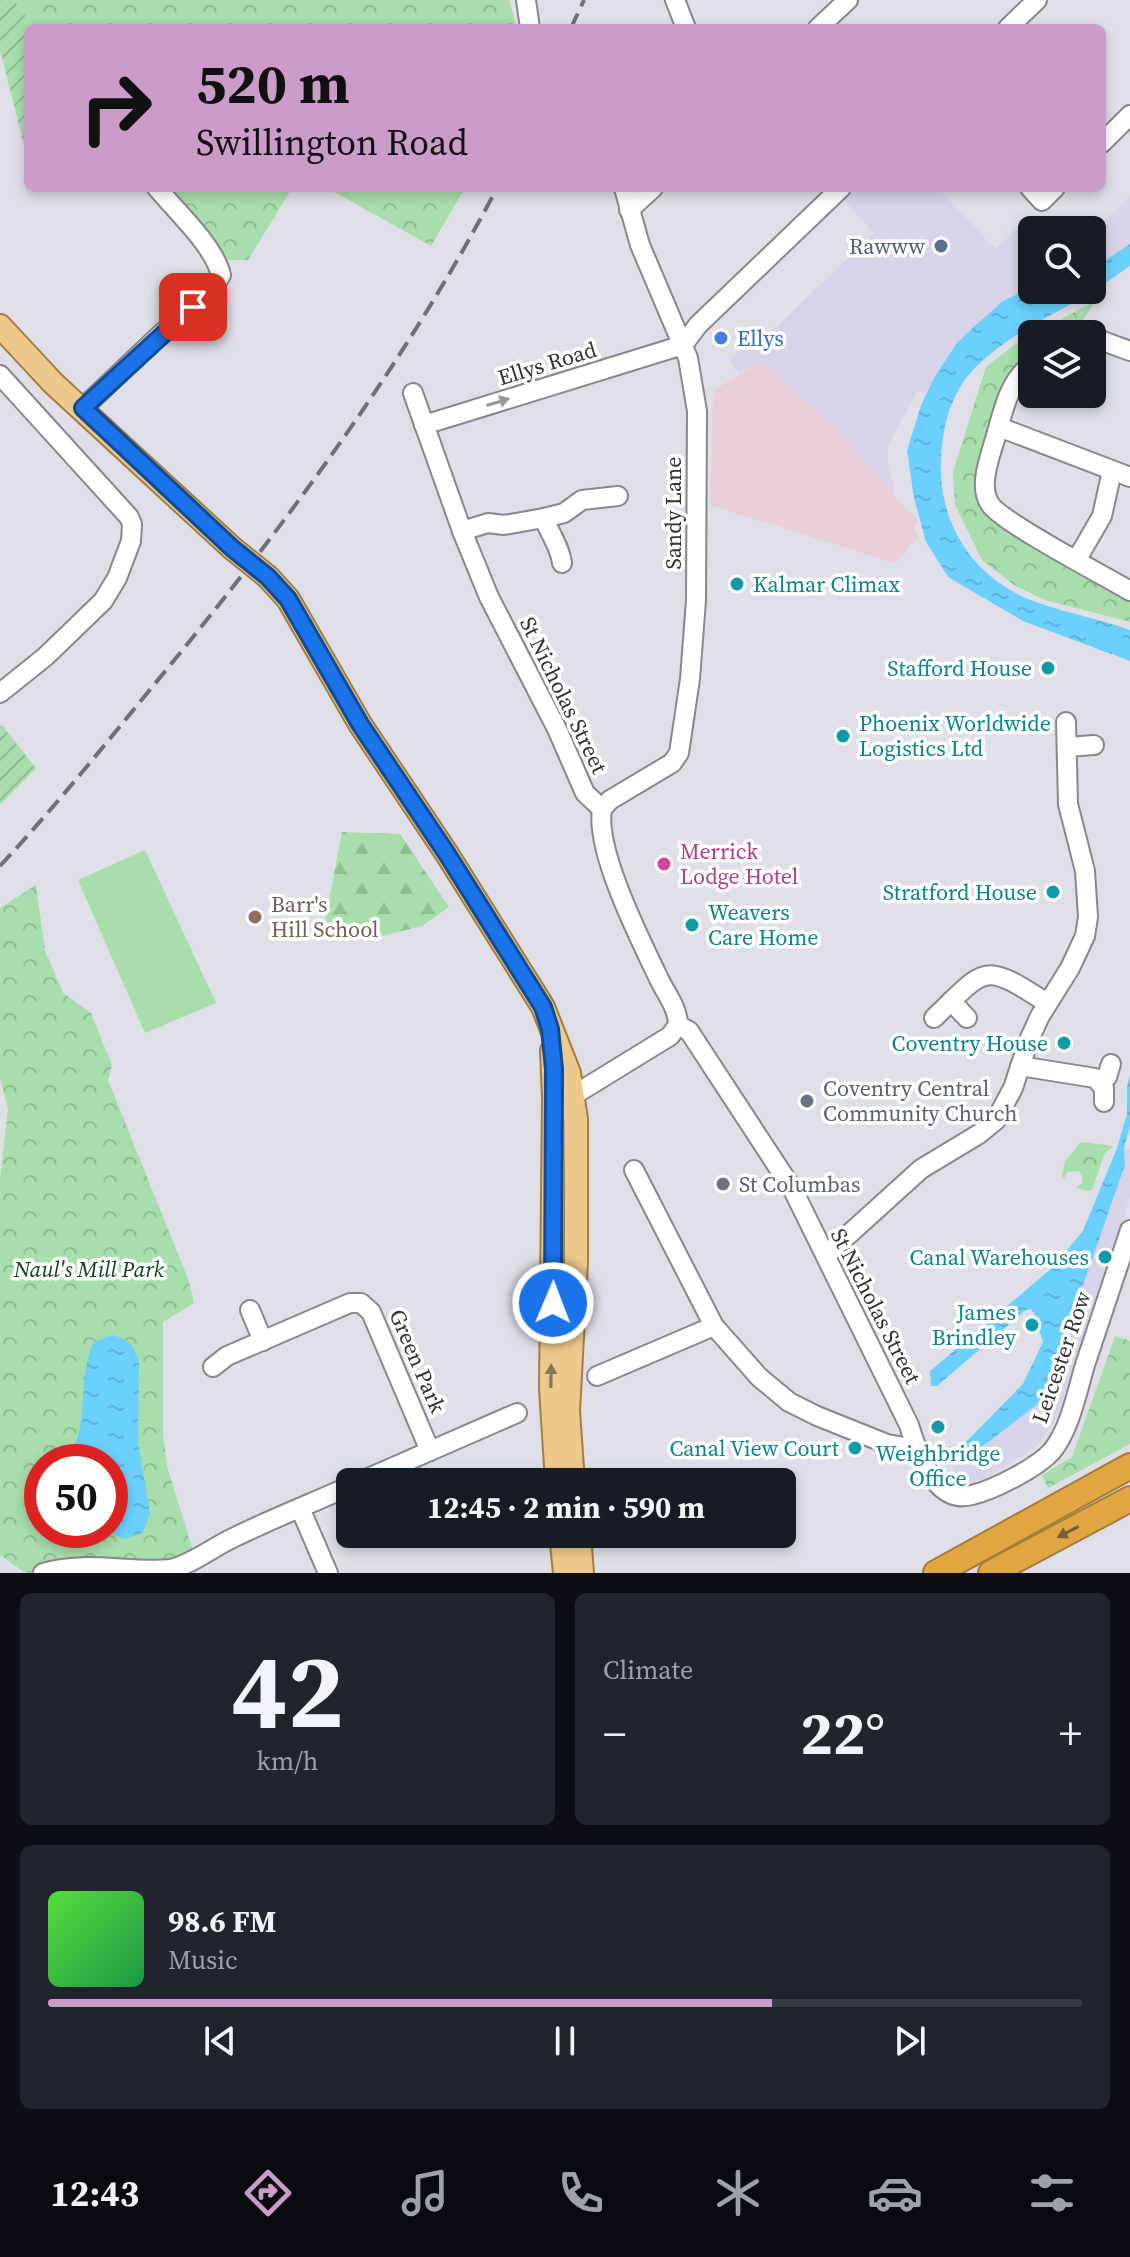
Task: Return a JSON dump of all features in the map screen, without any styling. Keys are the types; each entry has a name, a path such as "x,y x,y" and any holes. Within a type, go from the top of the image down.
{"highway":[{"path":"936,1573 1130,1466"},
{"path":"1005,1569 1130,1499"},
{"path":"920,1573 1018,1528"}],"main road":[{"path":"0,326 53,383 232,548 268,577 288,599 360,724 543,1007 569,1073 576,1119 576,1263 568,1411 572,1468"},
{"path":"550,1029 554,1097 551,1388 556,1468"},
{"path":"552,1225 561,1187 564,1112 567,1099 574,1095"},
{"path":"562,1548 565,1573"},
{"path":"580,1548 582,1573"}],"street":[{"path":"526,0 529,24"},
{"path":"675,0 684,24"},
{"path":"822,24 848,0"},
{"path":"1012,24 1037,0"},
{"path":"1106,139 1130,115"},
{"path":"83,408 211,292 221,275 209,250 160,192"},
{"name":"Sandy Lane","path":"602,809 610,800 672,763 679,753 690,679 698,561 697,413 688,358 640,245 625,192"},
{"path":"629,210 649,192"},
{"path":"683,345 698,325 837,192"},
{"path":"1034,192 1042,201 1051,192"},
{"path":"1106,342 1130,351"},
{"name":"Ellys Road","path":"424,425 683,345"},
{"path":"1018,373 999,427 985,483 990,504 1012,522 1130,591"},
{"path":"0,375 129,517 132,532 117,578 103,601 45,657 0,693"},
{"name":"St Nicholas Street","path":"413,393 489,597 557,729 585,793 602,809 599,824 615,875 647,953 676,1011 678,1025 689,1031 788,1182 929,1471"},
{"path":"999,427 1121,474 1102,516 1077,559"},
{"path":"462,531 488,523 504,525 544,518 564,513 582,500 618,496"},
{"path":"544,518 553,540 560,548 562,563"},
{"path":"826,1255 921,1169 979,1134 996,1120 1013,1088 1047,1003 1079,950 1088,917 1085,871 1068,804 1066,722"},
{"path":"1067,747 1094,745"},
{"path":"934,1018 978,977 996,974 1047,1003"},
{"path":"951,1001 967,1018"},
{"path":"574,1095 670,1036 678,1025"},
{"path":"1020,1066 1095,1078 1103,1092 1111,1064"},
{"path":"634,1170 714,1326 759,1377 789,1402 817,1416 887,1444 916,1449"},
{"name":"Leicester Row","path":"929,1471 947,1493 963,1498 984,1492 1051,1452 1074,1402 1130,1230"},
{"name":"Green Park","path":"213,1367 227,1356 350,1303 364,1304 371,1312 430,1451"},
{"path":"250,1310 263,1341"},
{"path":"597,1376 714,1326"},
{"path":"391,1468 517,1413"},
{"path":"43,1573 72,1567 144,1573 169,1570 195,1560 235,1536 336,1492"},
{"path":"300,1508 328,1573"}],"shaded area":[{"path":"853,192 942,192 995,249 1018,229 1018,294 1003,301 957,343 926,393 917,391 888,447 888,463 895,491 761,361 739,372 729,361 742,347 753,348 762,341 874,233 844,200"},
{"path":"1130,196 1130,244 1106,260 1106,219"},
{"path":"760,361 850,441 851,449 895,491 892,495 919,521 912,528 919,536 895,563 710,505 713,391"},
{"path":"1124,1148 1130,1150 1130,1197 1057,1418 1037,1446 982,1481 977,1480 975,1484 961,1481 962,1477 957,1476 941,1447 965,1444 962,1447 970,1457 1043,1400 1125,1165"}],"green space":[{"path":"0,0 14,0 32,24 24,24 24,145 0,50"},
{"path":"14,0 509,0 516,24 32,24"},
{"path":"166,192 290,192 248,260 225,260"},
{"path":"334,192 463,192 431,246"},
{"path":"1089,304 1093,304 1083,320 1060,320"},
{"path":"1018,343 1018,368 985,505 1130,595 1130,622 1045,600 1014,585 982,560 955,505 953,472 986,367"},
{"path":"2,725 36,768 0,805 0,727"},
{"path":"342,832 400,834 449,907 422,926 370,939 325,922"},
{"path":"145,850 216,1003 145,1033 78,880"},
{"name":"Naul's Mill Park","path":"36,885 45,950 63,993 91,1013 112,1065 108,1080 189,1281 194,1303 163,1322 163,1434 167,1466 194,1554 162,1565 39,1566 31,1573 24,1572 0,1555 0,1179 8,1109 0,1078 0,908"},
{"path":"1081,1142 1114,1146 1105,1153 1092,1190 1088,1191 1076,1188 1082,1183 1079,1171 1067,1172 1064,1179 1062,1176 1065,1161"},
{"path":"1115,1336 1130,1341 1130,1444 1048,1488 1042,1475 1072,1457"}],"water":[{"path":"1130,244 1130,266 1106,282 1106,260"},
{"path":"1018,294 1018,304 1070,304 1042,320 1018,320 1018,335 988,356 961,386 954,398 943,435 942,485 946,507 964,547 995,580 1036,602 1130,630 1130,661 1023,621 948,577 926,542 914,498 907,451 921,405 935,376 957,343 1003,301"},
{"path":"1130,1074 1130,1126 1124,1148 1125,1165 1043,1400 969,1457 962,1446 1023,1384 1043,1342 1034,1313 1031,1309 1026,1310 937,1386 931,1386 930,1371 1052,1268 1083,1231 1117,1148 1127,1114"},
{"path":"112,1335 123,1339 130,1344 139,1363 138,1443 150,1513 143,1533 128,1538 128,1444 75,1444 80,1430 85,1374 94,1342"}],"railway":[{"path":"573,24 584,0"},
{"path":"0,866 134,709 294,507 422,319 495,192"}],"place":[{"name":"Rawww","path":"941,246"},
{"name":"Ellys","path":"721,338"},
{"name":"Kalmar Climax","path":"737,584"},
{"name":"Stafford House","path":"1048,668"},
{"name":"Phoenix Worldwide Logistics Ltd","path":"843,736"},
{"name":"Merrick Lodge Hotel","path":"664,864"},
{"name":"Stratford House","path":"1053,892"},
{"name":"Barr's Hill School","path":"255,917"},
{"name":"Weavers Care Home","path":"692,925"},
{"name":"Coventry House","path":"1064,1043"},
{"name":"Coventry Central Community Church","path":"807,1101"},
{"name":"St Columbas","path":"723,1184"},
{"name":"Canal Warehouses","path":"1105,1257"},
{"name":"James Brindley","path":"1032,1325"},
{"name":"Weighbridge Office","path":"938,1427"},
{"name":"Canal View Court","path":"855,1448"}],"route":[{"path":"193,307 83,408 232,548 268,577 288,599 360,724 447,854 543,1007 550,1029 554,1069 553,1303"}]}
